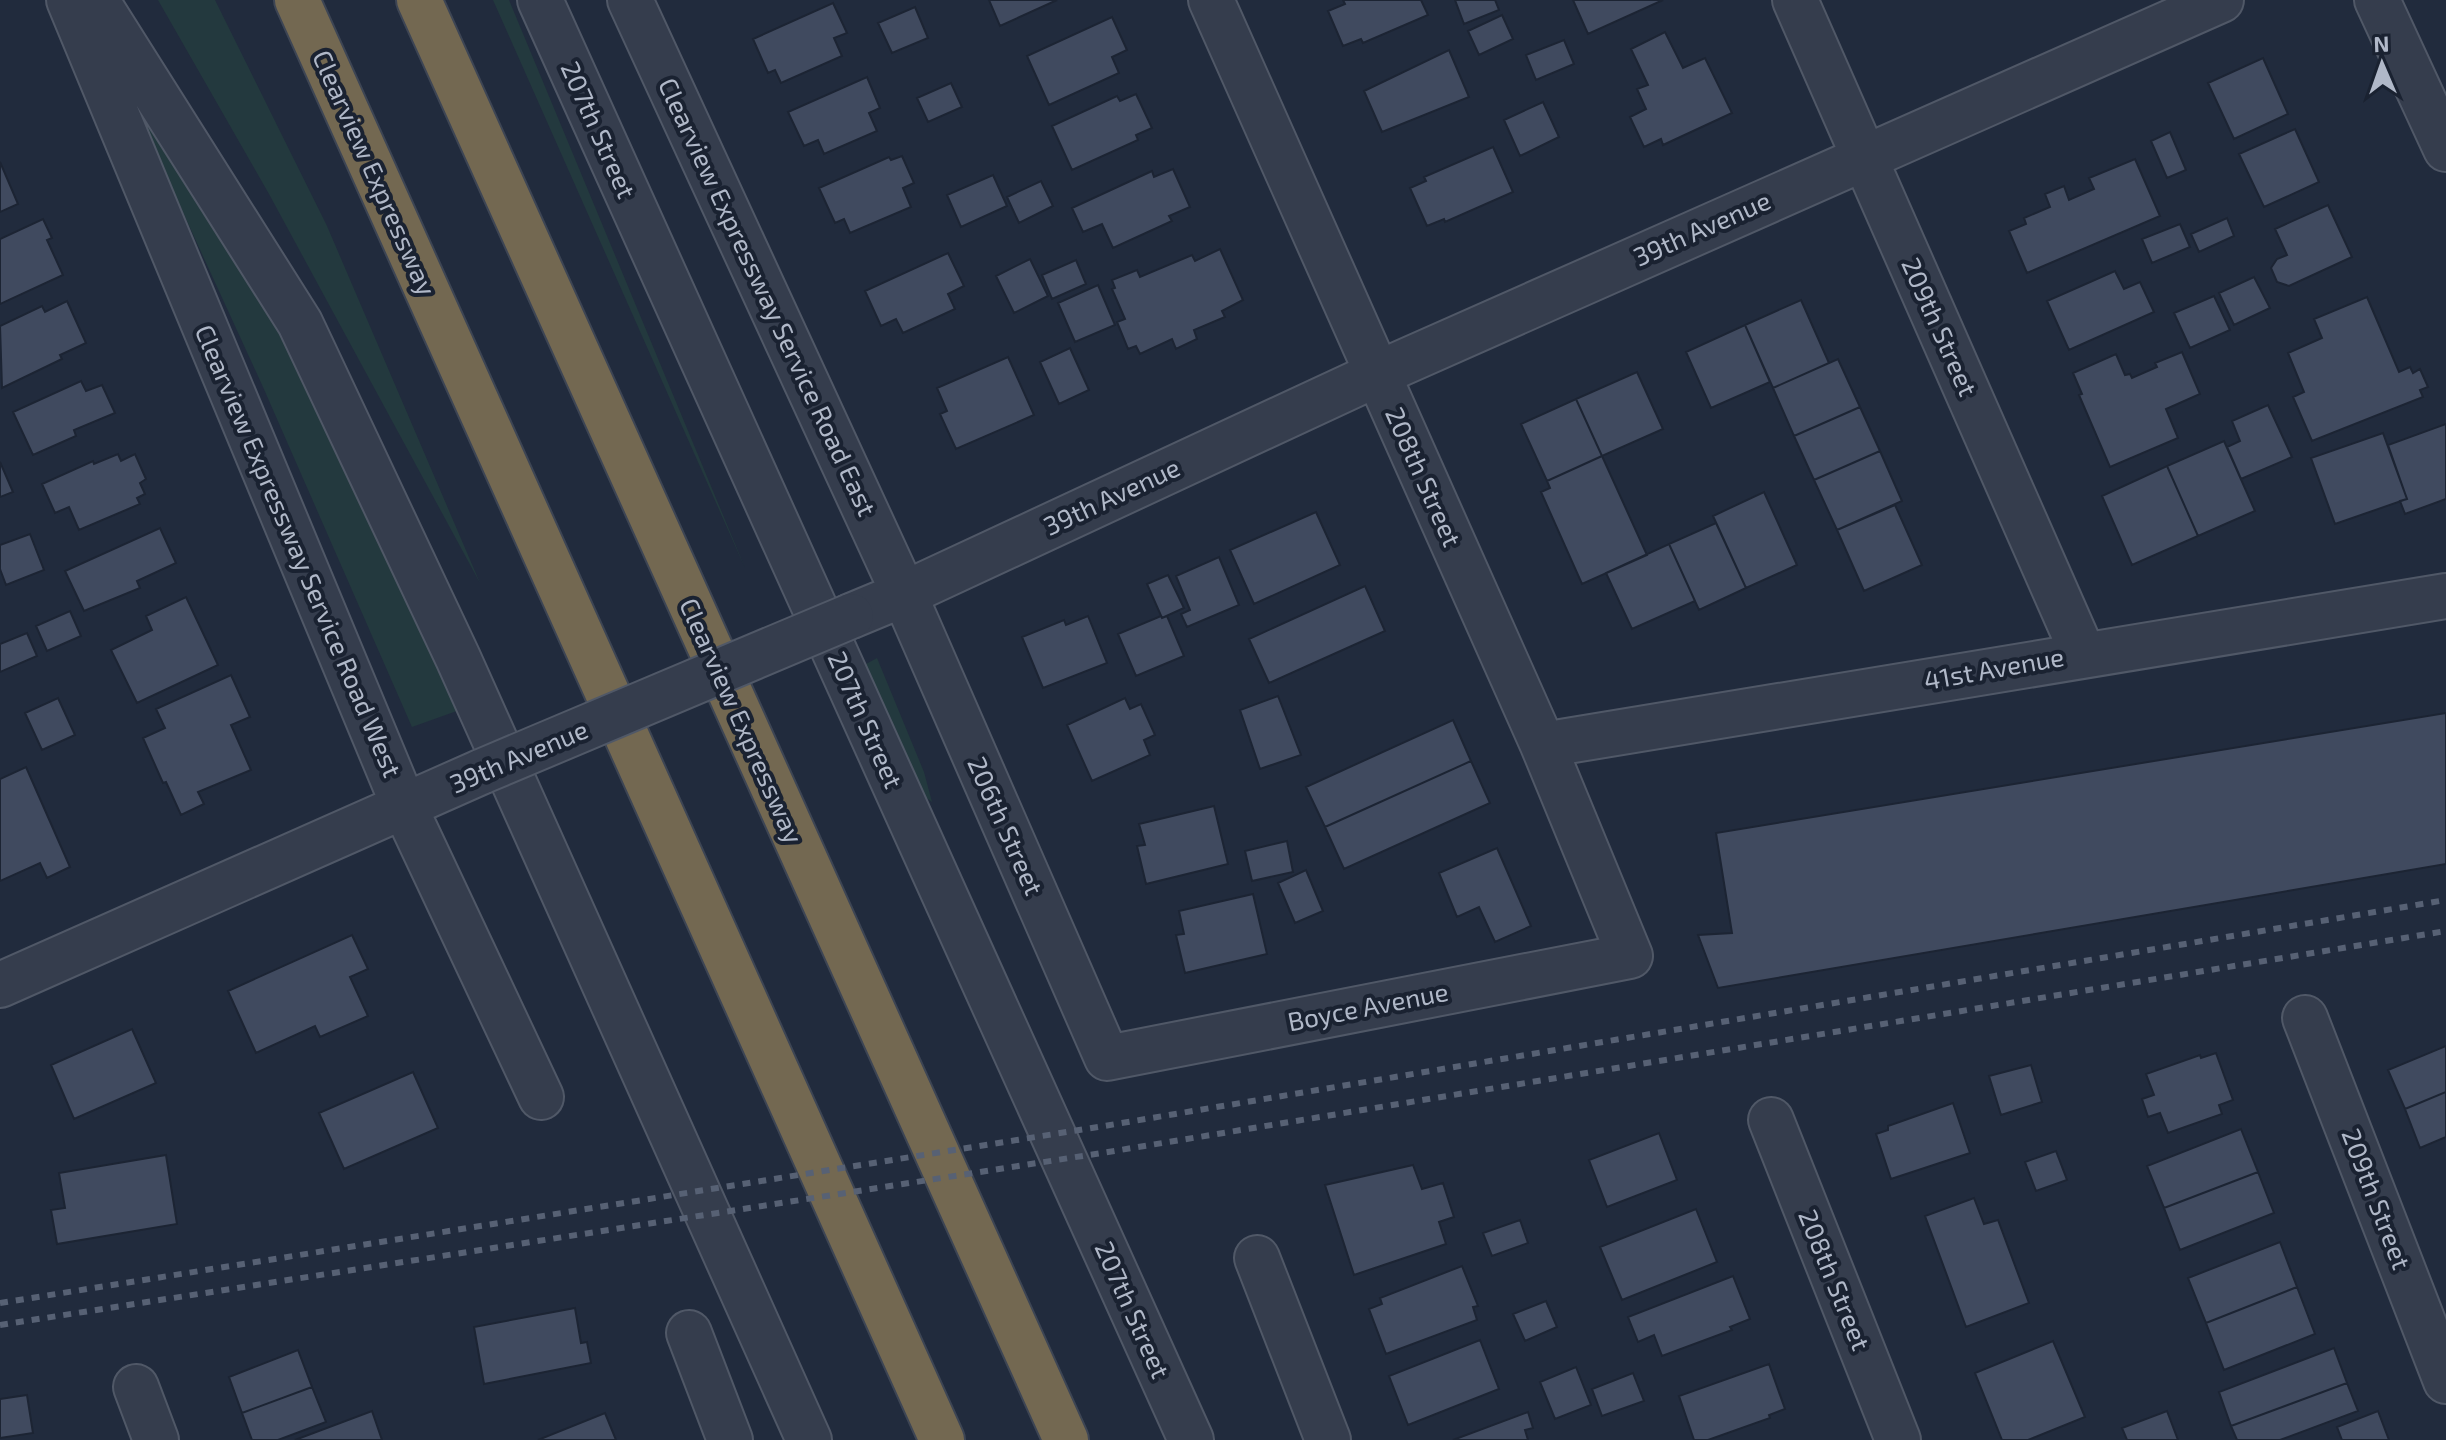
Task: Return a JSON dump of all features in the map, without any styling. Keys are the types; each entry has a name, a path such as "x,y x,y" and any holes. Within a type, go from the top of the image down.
{"highway":[{"path":"269,0 517,495"},
{"name":"Clearview Expressway","path":"297,0 942,1440"},
{"name":"Clearview Expressway","path":"419,0 1066,1440"},
{"path":"447,0 572,345"},
{"path":"848,1230 926,1440"}],"street":[{"name":"Clearview Expressway Service Road West","path":"69,0 404,806 541,1097"},
{"path":"96,0 300,323 458,658 809,1440"},
{"name":"207th Street","path":"540,0 1191,1440"},
{"name":"Clearview Expressway Service Road East","path":"630,0 904,594"},
{"name":"208th Street","path":"1211,0 1543,745 1630,956"},
{"name":"209th Street","path":"1795,0 2083,654"},
{"name":"39th Avenue","path":"0,985 483,771 904,594 1377,374 2221,0"},
{"path":"2377,0 2446,149"},
{"name":"206th Street","path":"904,594 1107,1058"},
{"name":"41st Avenue","path":"1543,745 2446,596"},
{"name":"Boyce Avenue","path":"1107,1058 1630,956"},
{"name":"209th Street","path":"2305,1018 2446,1381"},
{"name":"208th Street","path":"1771,1120 1898,1440"},
{"path":"1257,1258 1328,1440"},
{"path":"689,1333 730,1440"},
{"path":"136,1387 156,1440"}],"green space":[{"path":"158,0 215,0 327,226 480,583 269,194"},
{"path":"493,0 509,0 745,568"},
{"path":"114,62 297,349 468,707 412,727 263,387"},
{"path":"877,658 924,772 932,802 913,788 859,668"}],"building":[{"path":"989,0 1057,0 1000,26"},
{"path":"1343,0 1421,0 1428,15 1363,43 1361,39 1343,46 1328,11 1345,4"},
{"path":"1455,0 1495,0 1499,10 1464,24"},
{"path":"1573,0 1663,0 1588,34"},
{"path":"833,3 847,33 834,38 842,56 781,83 775,70 768,73 753,39"},
{"path":"915,7 928,38 892,53 878,23"},
{"path":"1502,15 1513,39 1479,55 1468,31"},
{"path":"1112,17 1127,50 1112,57 1119,73 1049,105 1027,56"},
{"path":"1665,32 1683,68 1705,58 1732,113 1663,145 1661,139 1644,147 1630,117 1646,109 1637,89 1648,85 1631,49"},
{"path":"1564,40 1574,64 1536,80 1526,55"},
{"path":"1449,50 1469,97 1382,132 1364,91"},
{"path":"2263,58 2288,114 2234,139 2208,83"},
{"path":"867,77 880,108 869,113 877,131 824,154 818,140 804,146 788,112"},
{"path":"951,83 962,107 928,122 917,98"},
{"path":"1136,94 1152,128 1136,135 1138,140 1072,170 1052,126 1117,96 1120,101"},
{"path":"1543,102 1559,137 1520,156 1504,120"},
{"path":"2295,129 2319,182 2264,207 2239,154"},
{"path":"2170,132 2186,170 2167,178 2151,141"},
{"path":"1493,147 1513,192 1445,222 1444,219 1427,226 1410,188 1426,181 1424,177"},
{"path":"902,156 914,183 903,188 911,207 850,233 844,219 835,223 819,188 889,157 891,160"},
{"path":"2135,159 2160,216 2027,273 2009,231 2026,224 2024,218 2050,207 2045,194 2064,186 2069,200 2094,189 2089,178"},
{"path":"0,162 18,204 0,212"},
{"path":"1173,169 1190,207 1169,216 1172,221 1113,248 1102,224 1083,232 1072,208 1152,171 1154,177"},
{"path":"993,175 1007,206 961,227 947,195"},
{"path":"1041,181 1053,206 1019,223 1007,197"},
{"path":"2328,205 2352,257 2289,286 2277,282 2271,268 2277,259 2287,255 2275,229"},
{"path":"2227,218 2234,236 2199,252 2191,234"},
{"path":"43,219 52,238 47,240 63,275 0,304 0,239"},
{"path":"2180,224 2190,247 2152,263 2142,239"},
{"path":"1220,249 1243,300 1222,311 1225,317 1194,330 1197,339 1176,349 1172,339 1140,354 1136,346 1128,349 1117,322 1125,319 1112,289 1115,288 1112,280 1137,270 1140,277 1192,255 1195,261"},
{"path":"948,253 964,286 948,294 955,309 903,333 896,319 881,326 865,291"},
{"path":"1030,259 1048,296 1014,313 996,276"},
{"path":"1076,260 1086,284 1052,299 1042,275"},
{"path":"2115,271 2124,289 2140,282 2154,312 2069,350 2047,301"},
{"path":"2254,277 2270,308 2234,325 2219,293"},
{"path":"1098,285 1115,325 1075,342 1058,303"},
{"path":"2214,296 2230,330 2190,348 2174,313"},
{"path":"2367,297 2399,372 2410,367 2413,373 2420,369 2428,387 2420,390 2423,397 2312,441 2293,397 2304,392 2288,353 2322,338 2314,319"},
{"path":"1801,300 1829,363 1773,388 1745,325"},
{"path":"67,301 86,343 60,355 62,359 2,388 0,326 42,306 45,312"},
{"path":"1745,325 1770,382 1711,408 1686,352"},
{"path":"1070,348 1089,390 1059,404 1040,362"},
{"path":"2182,352 2200,394 2166,409 2178,438 2110,467 2079,395 2082,394 2073,373 2116,354 2125,375 2130,374 2132,378 2157,367 2155,363"},
{"path":"1008,357 1034,415 956,449 940,414 947,411 937,388"},
{"path":"1838,359 1860,407 1794,436 1773,388"},
{"path":"1637,372 1663,429 1602,456 1576,399"},
{"path":"81,381 86,391 102,385 115,413 74,430 76,436 33,455 13,412"},
{"path":"1576,399 1602,456 1547,481 1521,424"},
{"path":"2268,405 2292,457 2241,479 2227,447 2240,441 2232,421"},
{"path":"1860,407 1880,451 1814,480 1794,436"},
{"path":"2446,424 2446,499 2405,514 2400,501 2407,499 2388,445"},
{"path":"2383,433 2407,499 2335,524 2311,458"},
{"path":"2224,441 2255,511 2198,536 2167,466"},
{"path":"1880,451 1902,501 1837,530 1814,480"},
{"path":"118,454 121,461 135,454 146,479 140,483 145,494 137,498 140,504 79,530 69,507 55,513 42,484 93,461 94,464"},
{"path":"1602,456 1647,555 1582,584 1541,492 1550,488 1547,481"},
{"path":"0,462 13,492 0,497"},
{"path":"2167,466 2198,536 2132,565 2102,496"},
{"path":"1764,492 1797,565 1746,588 1713,516"},
{"path":"1895,505 1922,565 1864,591 1837,530"},
{"path":"1316,512 1340,565 1254,604 1230,550"},
{"path":"1716,523 1746,588 1699,610 1669,544"},
{"path":"160,528 176,563 137,581 140,588 84,611 65,571"},
{"path":"30,534 44,570 6,585 0,569 0,545"},
{"path":"1669,544 1695,601 1632,629 1606,573"},
{"path":"1219,557 1239,605 1187,627 1181,614 1190,610 1176,576"},
{"path":"1168,575 1184,608 1162,618 1147,584"},
{"path":"1365,586 1385,631 1269,683 1249,639"},
{"path":"186,597 218,665 137,703 111,650 152,630 146,616"},
{"path":"70,611 81,636 47,651 36,626"},
{"path":"1088,616 1107,663 1043,688 1022,637 1064,620 1066,625"},
{"path":"1167,616 1184,656 1136,676 1118,634"},
{"path":"27,633 37,656 0,672 0,644"},
{"path":"231,675 250,717 231,725 251,770 198,792 204,804 181,815 143,738 165,728 156,709"},
{"path":"1278,696 1301,755 1260,769 1240,710"},
{"path":"58,698 75,735 42,750 25,713"},
{"path":"1125,698 1130,709 1141,704 1155,735 1144,740 1150,755 1092,781 1067,725"},
{"path":"2446,713 2446,864 1718,988 1698,935 1732,933 1716,833"},
{"path":"1453,720 1471,761 1325,827 1306,787"},
{"path":"1471,761 1490,803 1344,869 1325,827"},
{"path":"26,767 70,867 47,878 40,863 0,881 0,779"},
{"path":"1214,806 1228,864 1146,884 1137,846 1145,845 1139,824"},
{"path":"1287,841 1293,872 1252,881 1245,851"},
{"path":"1497,848 1531,926 1495,942 1479,907 1457,917 1439,873"},
{"path":"1306,870 1323,911 1295,923 1278,883"},
{"path":"1253,894 1267,954 1185,973 1176,935 1184,934 1179,911"},
{"path":"352,935 368,969 350,977 368,1016 320,1037 315,1026 256,1053 228,991"},
{"path":"132,1029 156,1083 74,1119 51,1065"},
{"path":"2446,1046 2446,1092 2405,1109 2388,1070"},
{"path":"2216,1053 2233,1100 2219,1105 2222,1114 2168,1133 2160,1113 2148,1117 2142,1099 2154,1095 2146,1074 2200,1055 2201,1058"},
{"path":"2031,1065 2042,1102 2001,1115 1989,1076"},
{"path":"413,1072 438,1128 344,1169 319,1113"},
{"path":"2446,1092 2446,1137 2420,1148 2405,1109"},
{"path":"1953,1103 1970,1153 1891,1179 1876,1134 1888,1130 1888,1126"},
{"path":"2241,1129 2258,1172 2164,1208 2147,1166"},
{"path":"1659,1133 1677,1180 1607,1207 1589,1160"},
{"path":"2056,1151 2067,1180 2036,1191 2025,1162"},
{"path":"166,1155 177,1224 57,1244 51,1210 65,1208 59,1173"},
{"path":"1413,1165 1422,1189 1443,1183 1454,1217 1439,1222 1446,1244 1354,1275 1325,1185"},
{"path":"2258,1172 2274,1213 2180,1250 2164,1208"},
{"path":"1974,1198 1984,1224 1998,1220 2029,1303 1966,1327 1925,1216"},
{"path":"1696,1209 1717,1262 1622,1300 1600,1247"},
{"path":"1520,1220 1528,1243 1492,1256 1483,1233"},
{"path":"2280,1242 2297,1287 2206,1323 2188,1278"},
{"path":"1462,1266 1478,1306 1473,1307 1477,1320 1386,1354 1369,1309 1382,1304 1380,1298"},
{"path":"1733,1276 1750,1319 1730,1327 1732,1330 1662,1356 1654,1335 1638,1342 1628,1317"},
{"path":"2297,1287 2315,1334 2224,1370 2206,1323"},
{"path":"1546,1301 1557,1327 1525,1341 1513,1314"},
{"path":"575,1308 581,1343 587,1342 591,1363 484,1384 474,1327"},
{"path":"1480,1340 1499,1389 1408,1425 1389,1376"},
{"path":"2053,1341 2085,1417 2028,1440 2002,1440 1975,1373"},
{"path":"2334,1348 2347,1383 2231,1426 2219,1392"},
{"path":"298,1350 312,1387 242,1413 229,1377"},
{"path":"1769,1364 1785,1409 1769,1415 1770,1418 1708,1440 1694,1440 1679,1396"},
{"path":"1576,1367 1591,1405 1555,1419 1540,1382"},
{"path":"1633,1373 1644,1401 1602,1416 1592,1389"},
{"path":"2347,1383 2358,1411 2280,1440 2237,1440 2231,1426"},
{"path":"312,1387 326,1422 278,1440 252,1440 242,1413"},
{"path":"27,1395 33,1433 0,1438 0,1399"},
{"path":"372,1411 382,1440 295,1440"},
{"path":"2167,1411 2178,1440 2127,1440 2122,1428"},
{"path":"2378,1411 2389,1440 2342,1440 2337,1427"},
{"path":"1528,1412 1533,1428 1525,1430 1528,1440 1453,1440"},
{"path":"605,1413 616,1440 538,1440"}],"railway":[{"path":"0,1303 1098,1127 2446,900"},
{"path":"0,1325 1108,1152 2446,931"}]}
